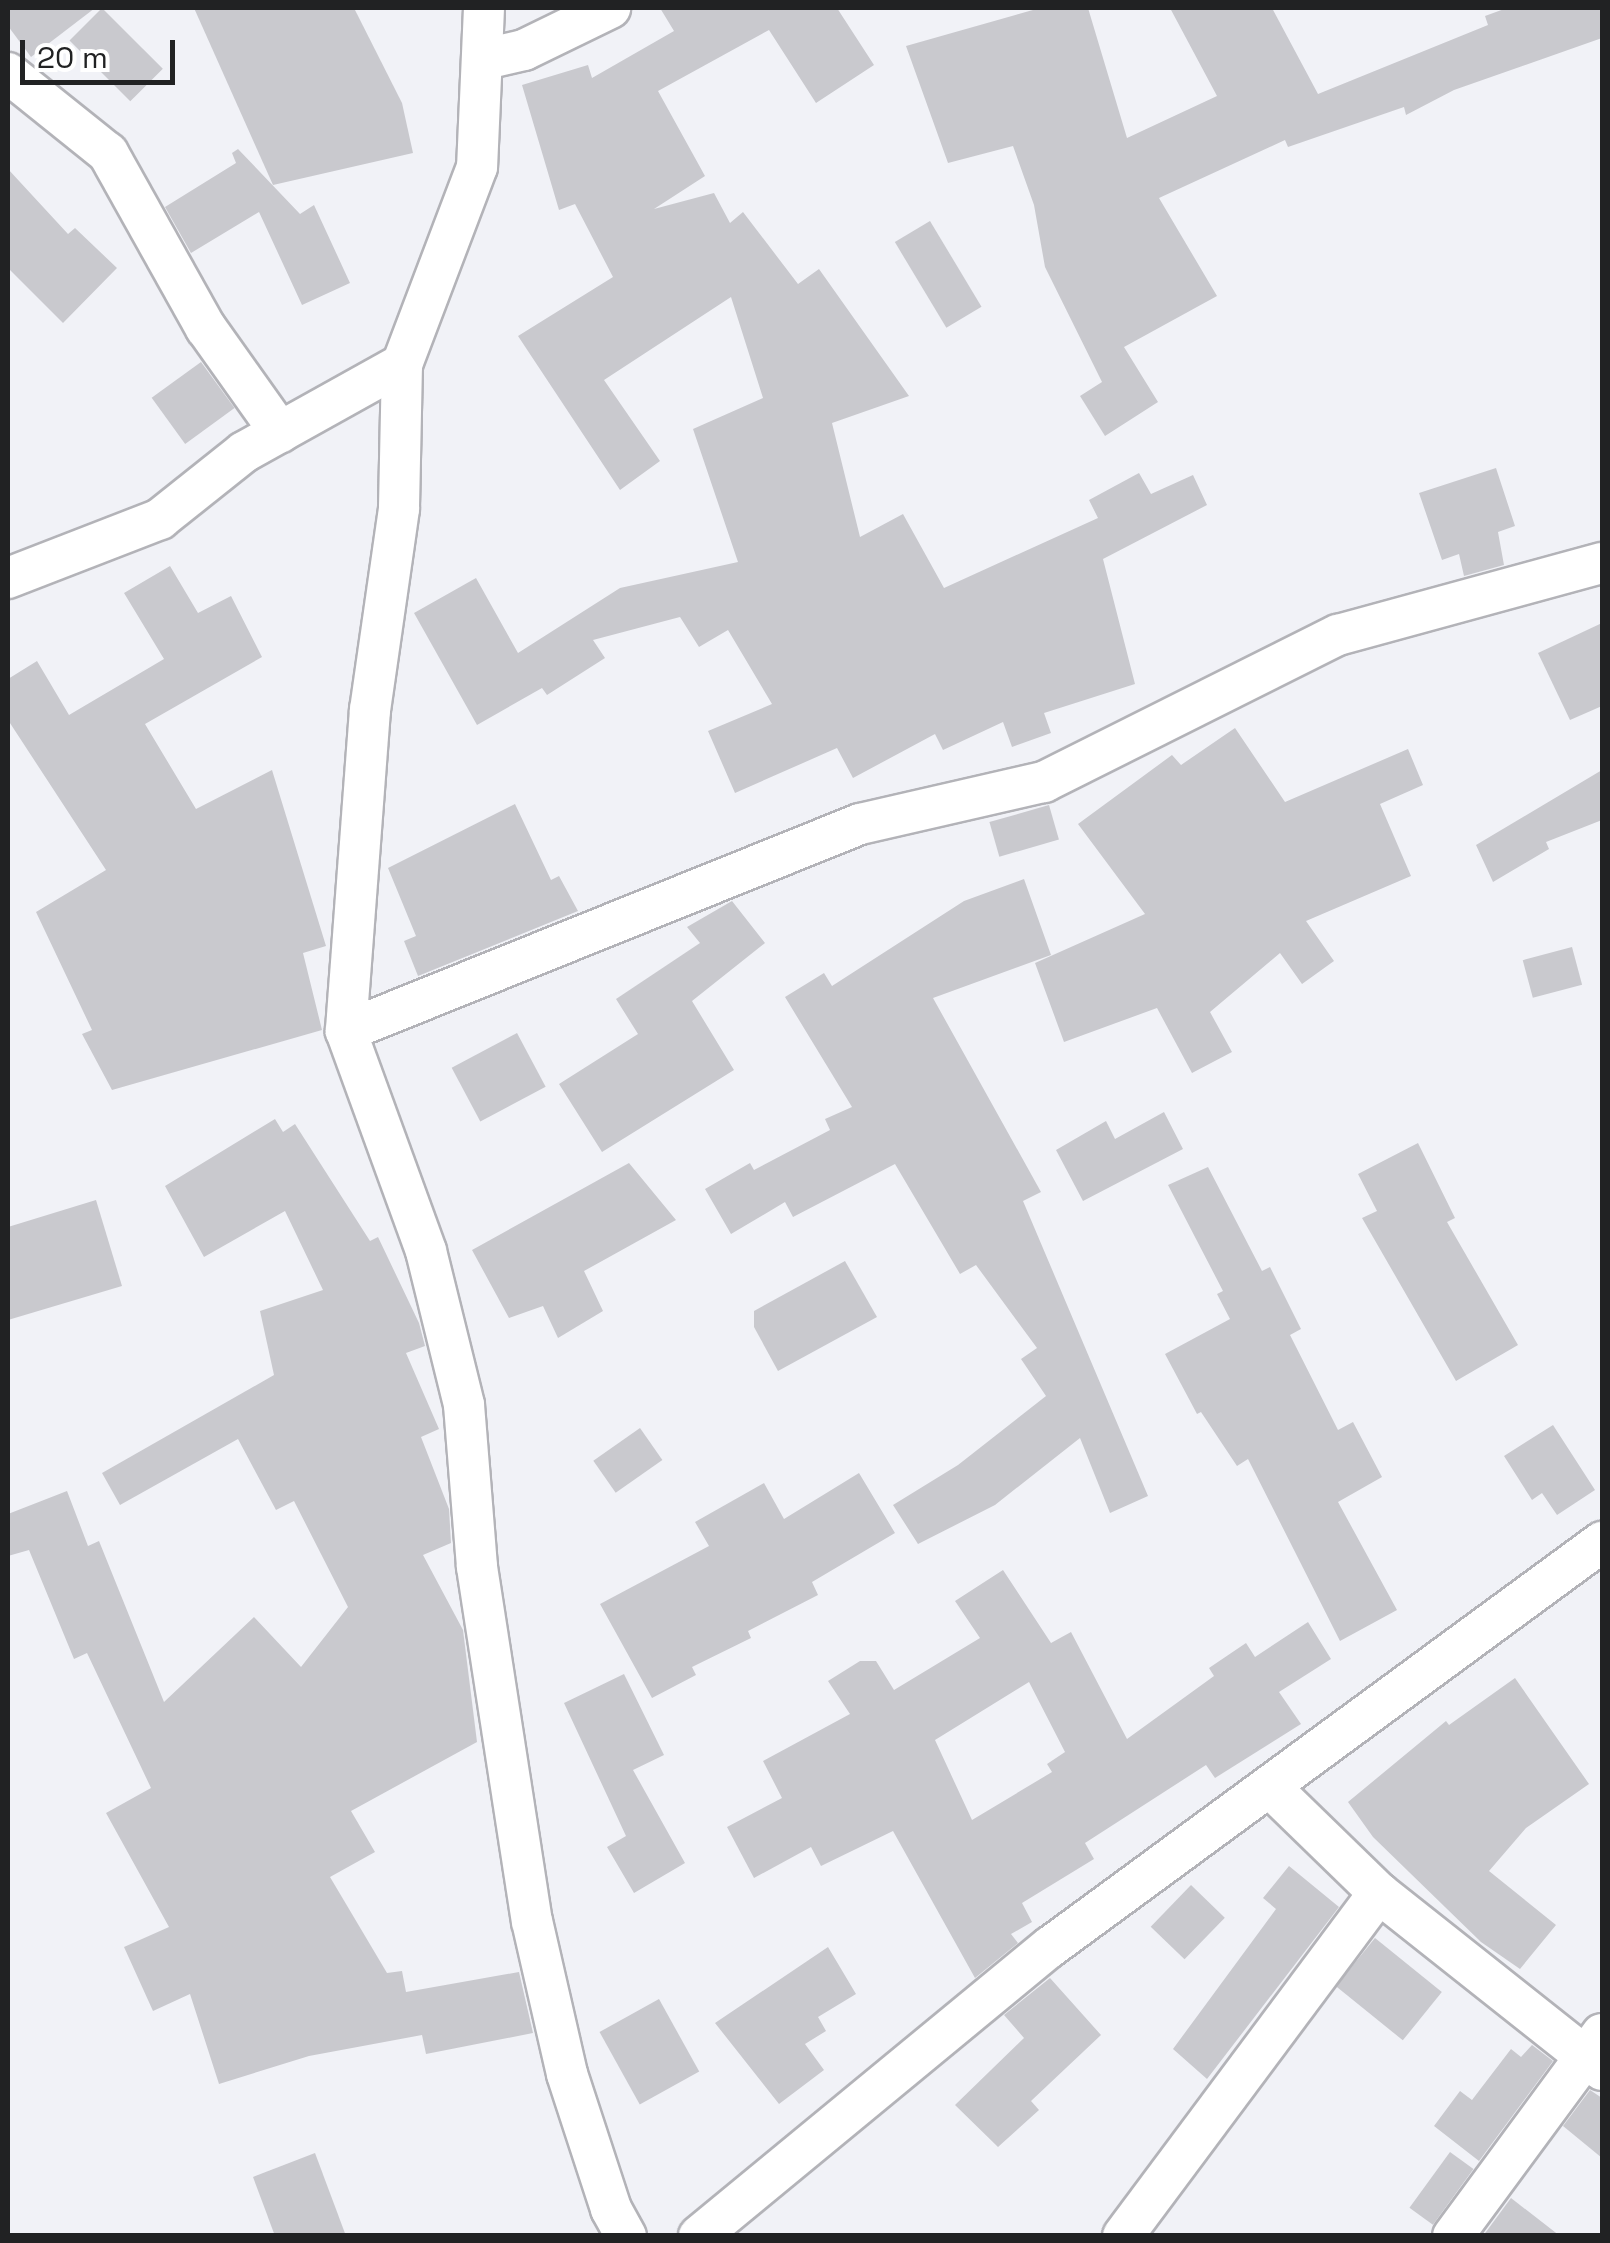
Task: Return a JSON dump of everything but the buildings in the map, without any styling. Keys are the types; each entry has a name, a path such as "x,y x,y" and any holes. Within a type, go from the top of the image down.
{"street":[{"path":"484,8 485,60 477,167 402,364 399,509 370,710 346,1032 426,1251 464,1405 477,1567 532,1921 567,2074 611,2209 626,2236"},
{"path":"485,60 524,50 610,8"},
{"path":"8,72 108,154 206,328 280,432"},
{"path":"8,578 160,519 244,452 402,364"},
{"path":"346,1032 860,824 1044,782 1338,635 1602,563"},
{"path":"699,2236 1050,1946 1272,1789 1602,1542"},
{"path":"1272,1789 1380,1893 1597,2054 1453,2236"},
{"path":"1122,2236 1380,1893"}]}
